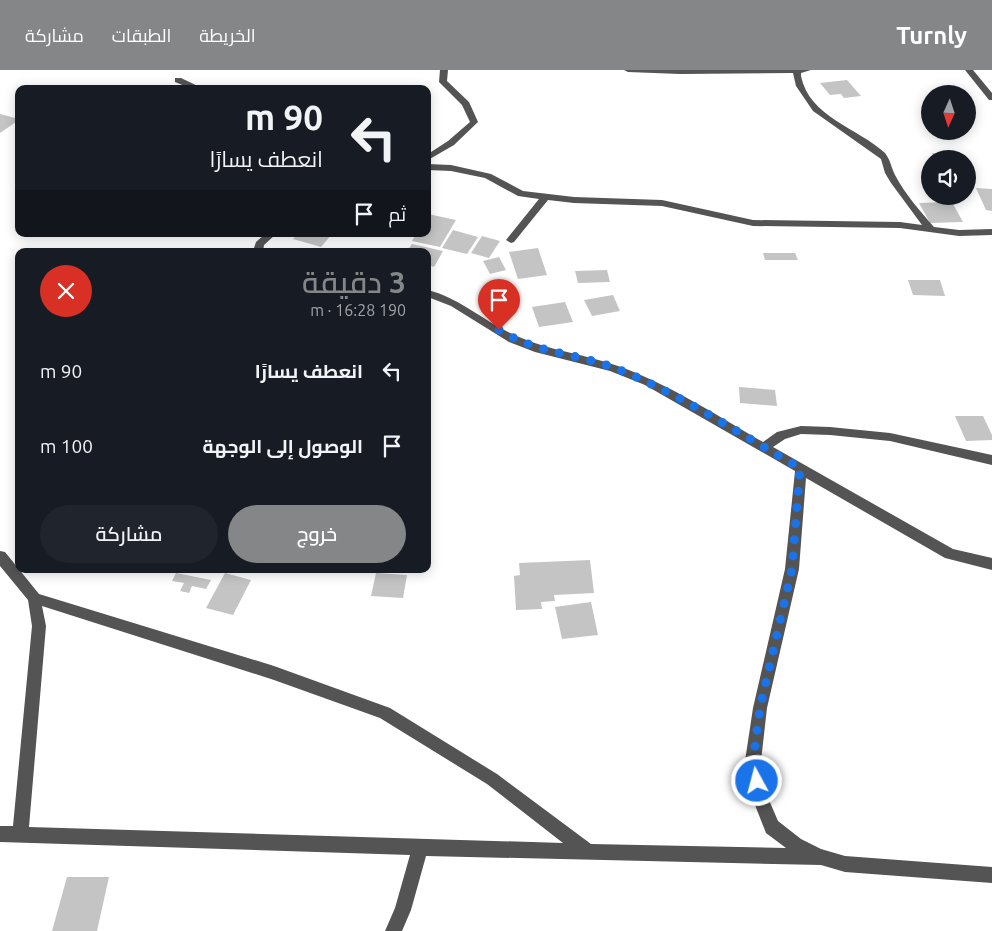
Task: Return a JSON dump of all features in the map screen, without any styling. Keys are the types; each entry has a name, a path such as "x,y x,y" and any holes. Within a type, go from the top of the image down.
{"street":[{"path":"431,155 451,143 474,122 466,104 443,82 444,70"},
{"path":"628,70 680,72 807,70"},
{"path":"797,70 798,84 806,100 813,108 882,156 888,165 889,174 902,194 917,215 930,228"},
{"path":"969,70 992,98"},
{"path":"178,80 190,85"},
{"path":"431,167 469,171 488,176 521,194 662,203 764,224 900,224 959,233 992,232"},
{"path":"511,240 545,197"},
{"path":"258,248 259,244 267,237"},
{"path":"431,294 455,304 514,339 531,346 613,368 649,382 950,554 992,564"},
{"path":"764,447 781,435 801,430 830,431 890,437 992,460"},
{"path":"800,468 792,569 760,708 753,761 761,800 772,827 795,846 821,857 845,864 992,875"},
{"path":"0,556 34,598 39,626 20,834"},
{"path":"34,598 274,673 385,713 492,779 588,852"},
{"path":"0,834 420,848 821,857"},
{"path":"393,931 403,910 420,848"}],"building":[{"path":"847,80 861,96 844,98 841,94 830,95 820,83"},
{"path":"0,114 15,118 15,123 0,133"},
{"path":"976,188 992,189 992,211 986,210"},
{"path":"919,203 921,205 954,205 963,222 930,223"},
{"path":"431,215 456,220 440,247 412,241 414,237 431,237"},
{"path":"453,230 478,237 467,254 442,248"},
{"path":"482,236 500,241 489,258 471,253"},
{"path":"295,237 329,237 321,247 293,239"},
{"path":"412,244 430,248 409,248"},
{"path":"431,248 443,251 434,267 431,266"},
{"path":"538,248 547,275 518,279 509,252"},
{"path":"763,253 795,253 798,260 765,260"},
{"path":"499,257 506,270 490,274 483,261"},
{"path":"607,270 610,282 578,283 575,271"},
{"path":"908,280 940,280 945,296 913,295"},
{"path":"613,295 620,311 592,316 584,300"},
{"path":"565,302 573,322 539,327 532,307"},
{"path":"739,387 775,390 777,406 740,403"},
{"path":"955,416 983,416 992,435 992,440 966,441"},
{"path":"590,560 594,593 554,595 555,601 541,602 542,609 516,610 514,576 520,575 519,563"},
{"path":"176,573 211,580 206,589 192,586 189,593 180,591 184,583 172,581"},
{"path":"225,573 251,580 233,615 206,608"},
{"path":"376,573 407,575 403,598 371,596"},
{"path":"591,602 598,635 562,639 555,607"},
{"path":"67,877 109,877 97,931 52,931"}],"route":[{"path":"499,330 514,339 540,349 613,368 649,382 800,468 792,569 760,708 753,761 757,781"}]}
